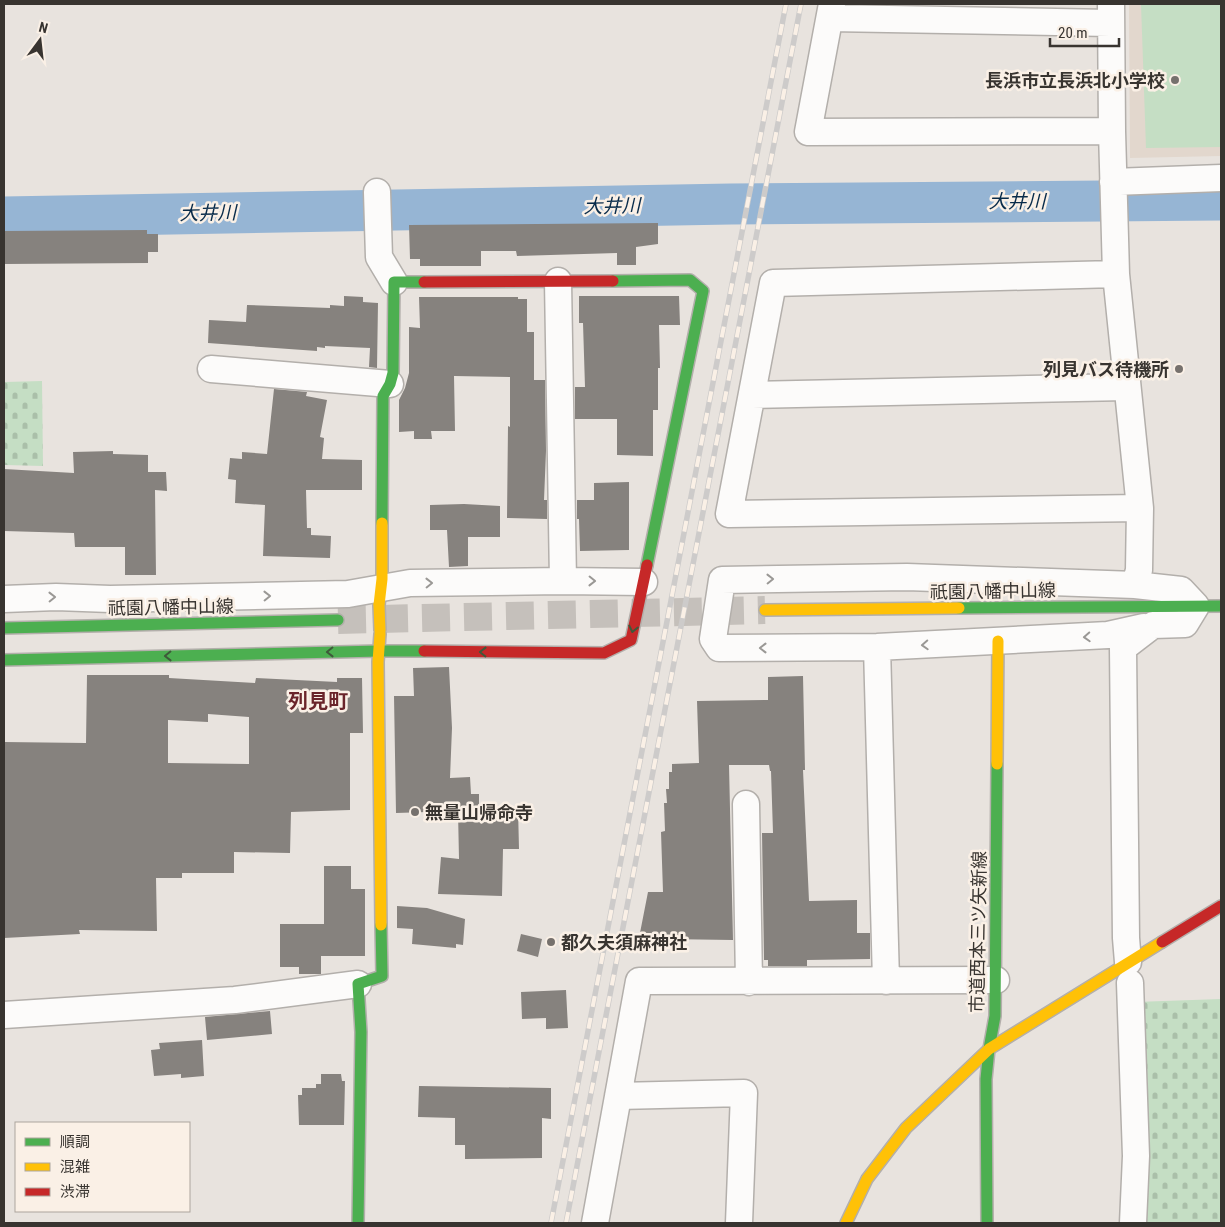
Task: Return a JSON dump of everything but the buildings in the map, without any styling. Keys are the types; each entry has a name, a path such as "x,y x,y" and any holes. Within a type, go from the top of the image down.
{"street":[{"path":"1112,131 808,132 831,11 1110,14 1116,274 1126,388 1140,508 1140,570 1136,585"},
{"path":"1114,195 1221,178"},
{"path":"4,1015 235,1000 358,984 382,976 379,651 382,579 383,396 390,384 393,372 394,282 378,257 378,203"},
{"path":"1116,274 773,283 729,514 1140,508"},
{"path":"4,660 379,651 604,653 631,640 703,291 690,280 394,282"},
{"path":"558,281 563,581"},
{"path":"211,369 390,384"},
{"path":"752,395 1126,388"},
{"path":"907,577 1136,585 1181,590 1196,606 1185,624 1152,626 1108,636 877,647 719,648 713,639 722,580 907,577"},
{"path":"4,599 56,597 110,599 348,594 380,597 410,583 644,582"},
{"name":"祇園八幡中山線","path":"765,610 1221,606"},
{"name":"祇園八幡中山線","path":"4,628 338,620"},
{"path":"1133,1223 1136,1156 1126,938 1124,648 1152,626"},
{"name":"市道西本三ツ矢新線","path":"987,1223 986,1079 995,1016 996,980 998,641"},
{"path":"877,647 886,981"},
{"path":"746,804 749,982"},
{"path":"846,1223 867,1179 906,1128 989,1049 1129,972 1221,906"},
{"path":"595,1223 640,981 996,980"},
{"path":"358,984 361,1032 358,1223"},
{"path":"618,1096 744,1093 739,1223"}],"shaded area":[{"name":"長浜市立長浜北小学校","path":"1129,4 1221,4 1221,156 1130,158"}],"green space":[{"name":"長浜市立長浜北小学校","path":"1141,4 1221,4 1221,147 1146,148"},
{"path":"42,381 43,466 5,465 5,382"},
{"path":"1221,999 1221,1223 1136,1223 1135,1002"}],"waterway":[{"name":"大井川","path":"4,217 731,204 1221,200"}],"tunnel":[{"path":"338,620 765,610"}],"railway":[{"path":"551,1223 786,4"},
{"path":"566,1223 801,4"}],"traffic: fast":[{"path":"613,281 690,280 703,291 647,565"},
{"path":"382,523 383,396 390,384 393,373 394,282 424,282"},
{"path":"959,608 1221,606"},
{"path":"4,628 338,620"},
{"path":"4,660 424,651"},
{"path":"987,1223 986,1079 995,1016 997,764"},
{"path":"358,1223 361,1032 358,984 382,976 381,925"}],"traffic: slow":[{"path":"379,605 382,579 382,523"},
{"path":"379,605 380,631"},
{"path":"765,610 959,608"},
{"path":"380,634 378,662 381,925"},
{"path":"997,764 998,641"},
{"path":"846,1223 867,1179 906,1128 989,1049 1162,942"}],"traffic: jam":[{"path":"424,282 613,281"},
{"path":"424,651 604,653 631,640 647,565"},
{"path":"1162,942 1221,906"}],"place":[{"name":"長浜市立長浜北小学校","path":"1175,80"},
{"name":"列見バス待機所","path":"1179,369"},
{"name":"無量山帰命寺","path":"415,812"},
{"name":"都久夫須麻神社","path":"551,942"}],"district":[{"name":"列見町","path":"318,701"}]}
